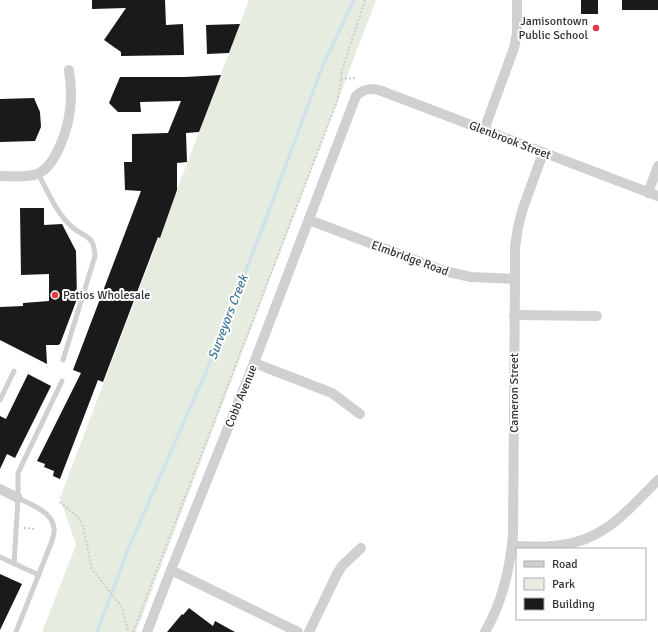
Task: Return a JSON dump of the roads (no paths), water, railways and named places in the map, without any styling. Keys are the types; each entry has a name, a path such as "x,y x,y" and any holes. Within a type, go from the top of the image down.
{"street":[{"path":"484,130 514,48 517,33 517,0"},
{"path":"0,176 30,176 38,174 50,164 57,154 64,136 70,112 72,90 69,70"},
{"name":"Glenbrook Street","path":"361,91 369,89 379,90 653,195"},
{"name":"Cobb Avenue","path":"147,632 254,363 354,100 361,91"},
{"name":"Cameron Street","path":"485,632 504,588 512,546 514,524 515,247 523,208 543,153"},
{"path":"653,195 658,166"},
{"name":"Elmbridge Road","path":"309,220 444,271 471,277 514,279"},
{"path":"514,315 597,316"},
{"path":"254,363 332,393 360,414"},
{"path":"512,546 552,546 569,544 587,539 603,531 616,521 658,480"},
{"path":"0,489 18,498"},
{"path":"309,632 337,574 350,558 361,548"},
{"path":"171,570 298,632"}],"lane":[{"path":"38,174 64,219 72,227 91,239 95,247 95,256 63,360"},
{"path":"0,400 14,372"},
{"path":"14,564 18,473 62,381"},
{"path":"16,632 52,541 55,529 52,520 47,513 18,498"},
{"path":"0,557 39,575"}],"waterway":[{"name":"Surveyors Creek","path":"97,632 129,547 209,365 264,224 323,65 354,0"}],"place":[{"name":"Jamisontown Public School","path":"596,28"},
{"name":"Patios Wholesale","path":"55,295"}]}
